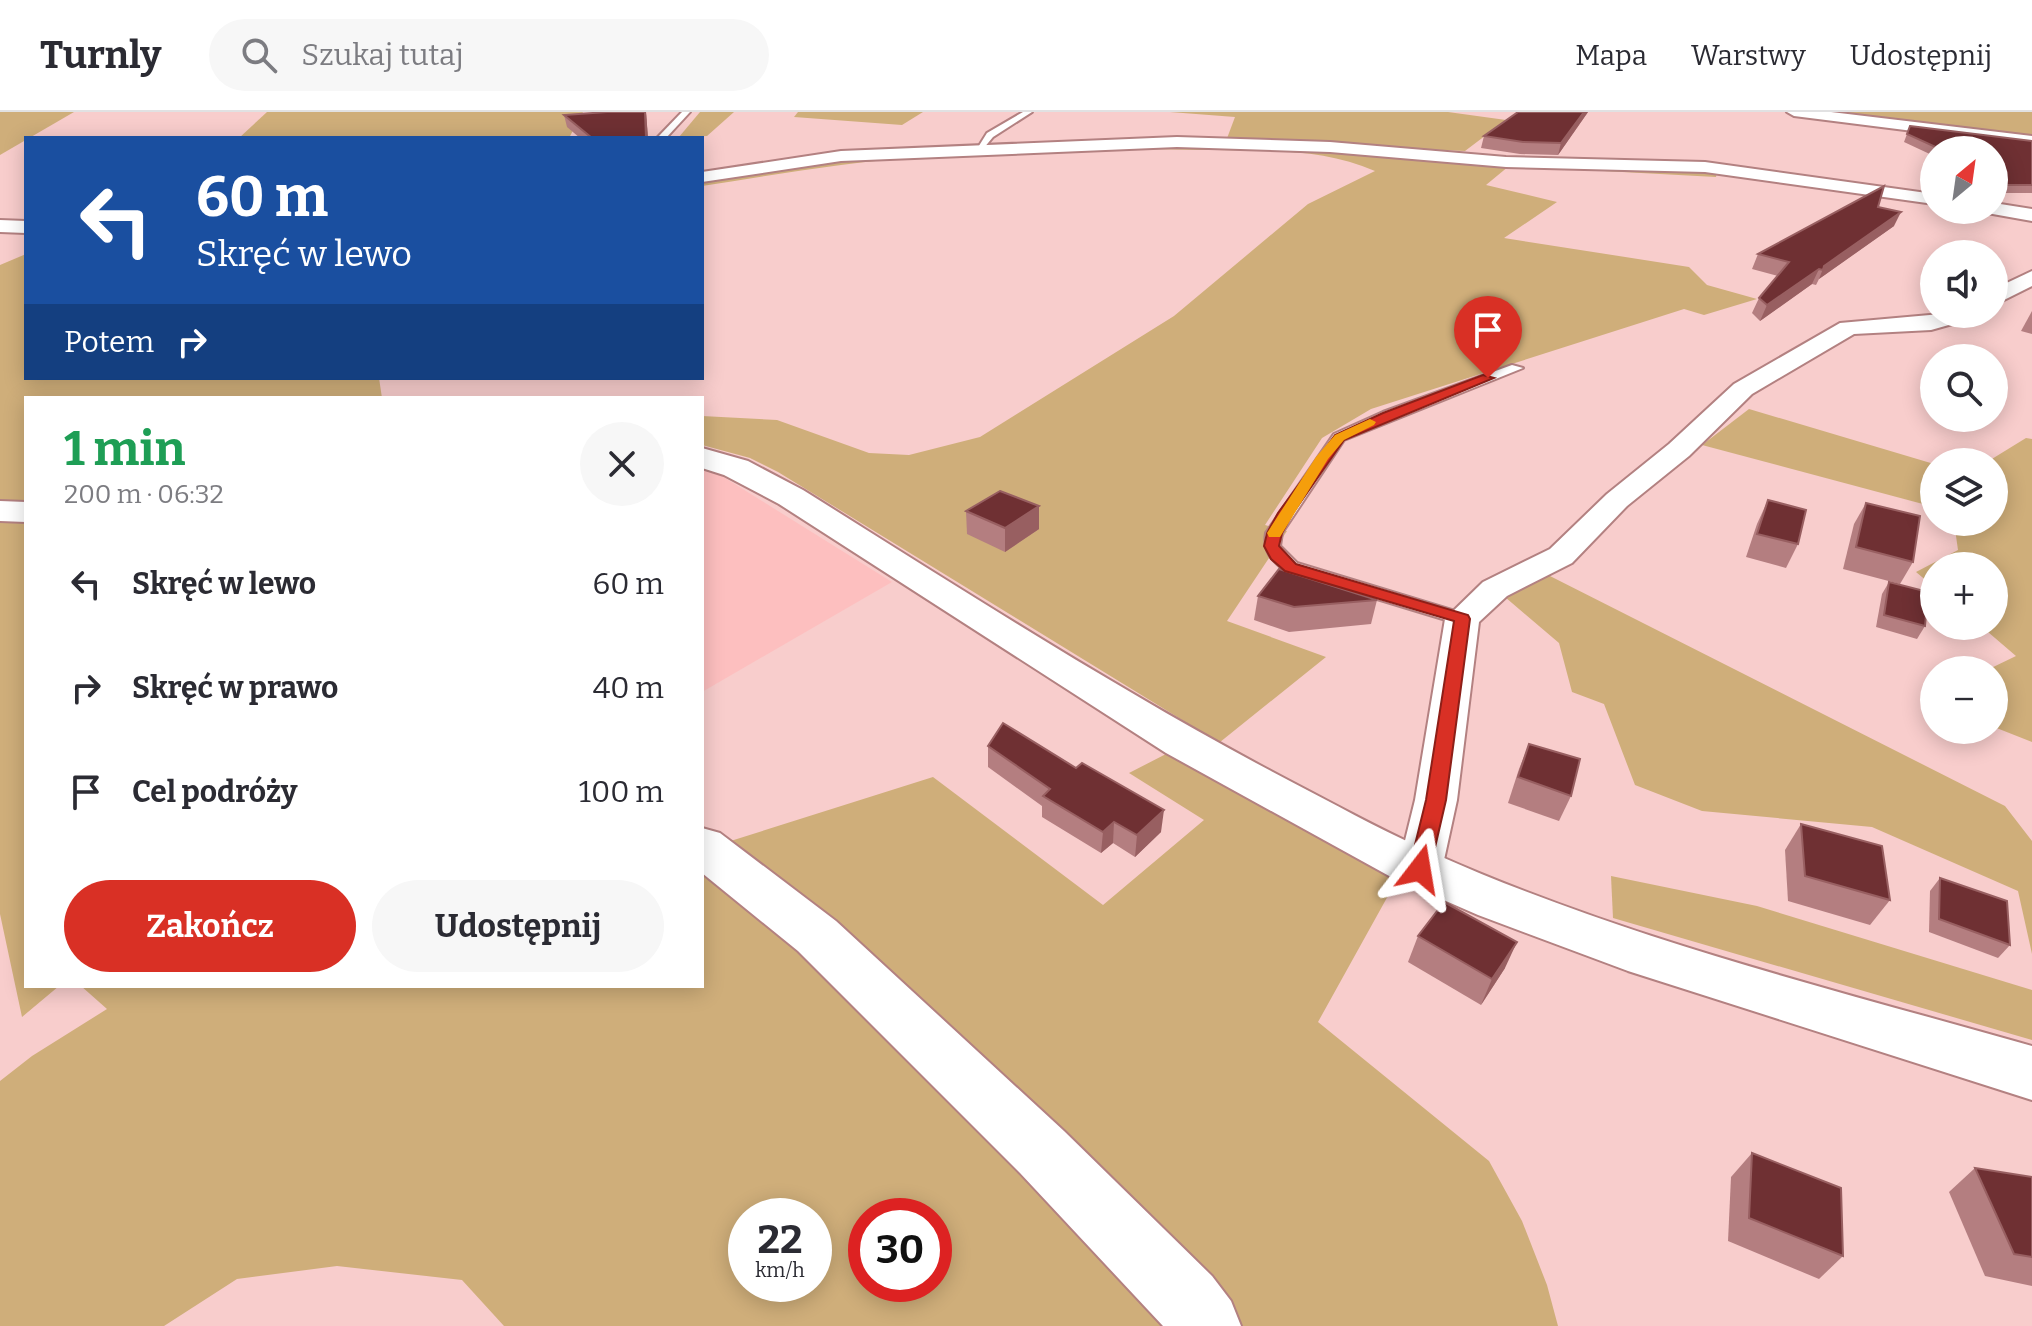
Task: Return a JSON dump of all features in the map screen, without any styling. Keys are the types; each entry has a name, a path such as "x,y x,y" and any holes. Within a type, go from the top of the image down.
{"street":[{"path":"1794,112 2032,141"},
{"path":"704,177 841,156 980,147 1177,142 1330,147 1506,162 1705,167 1920,197"},
{"path":"2008,211 2032,215"},
{"path":"0,226 24,227"},
{"path":"2008,290 2032,277"},
{"path":"1420,869 1436,800 1462,619 1495,589 1561,556 1617,500 1679,450 1743,389 1848,328 1920,327"},
{"path":"704,459 736,468 791,497 1155,727 1269,791 1420,869 1568,929 2032,1073"},
{"path":"0,511 24,512"},
{"path":"704,848 817,936 1042,1152 1187,1301 1206,1326"}],"lane":[{"path":"663,136 686,112"},
{"path":"980,147 990,135 1028,112"},
{"path":"1462,619 1291,567 1277,556 1272,546 1274,533 1339,437 1388,415 1517,368"}],"shaded area":[{"path":"0,112 74,112 33,136 24,136 24,141 0,155"},
{"path":"267,112 583,112 570,136 241,136"},
{"path":"700,112 734,112 707,136 680,136"},
{"path":"798,112 923,112 902,125 794,117"},
{"path":"1170,112 1448,112 1506,120 1465,151 1226,141 1235,117"},
{"path":"1810,112 2032,112 2032,140"},
{"path":"1085,145 1259,146 1717,172 1716,177 1509,166 1486,185 1557,202 1504,238 1689,267 1707,285 1757,299 1704,315 1684,309 1371,409 1322,438 1265,525 1287,531 1227,621 1326,657 1189,767 1399,876 1318,1022 1489,1161 1522,1221 1547,1285 1558,1326 504,1326 462,1280 337,1266 237,1279 164,1326 0,1326 0,1081 32,1056 107,1009 83,988 704,988 704,849 933,777 1103,905 1204,820 1129,773 1205,734 778,472 750,458 704,446 704,416 777,420 869,453 909,455 980,437 1174,316 1308,204 1375,171 1332,158 1289,152 1065,149 886,160 704,186 704,180 868,156"},
{"path":"24,255 24,380 379,380 382,396 24,396 24,988 57,988 22,1017 0,914 0,265"},
{"path":"1749,409 1920,460 1920,503 1702,445"},
{"path":"2026,438 2032,439 2032,742 2008,733 2008,660 2016,656 1997,640 2008,640 2008,552 1954,552 1958,550 1956,536 2008,536 2008,449"},
{"path":"704,470 717,473 892,582 704,691"},
{"path":"1546,574 2005,806 2032,841 2032,954 2018,891 1872,827 1702,811 1635,785 1604,704 1572,692 1559,643 1505,597"},
{"path":"1611,876 1757,906 2032,990 2032,1040 1613,918"}],"building":[{"path":"645,112 646,136 590,136 564,115"},
{"path":"1518,112 1584,112 1561,143 1523,142 1484,136"},
{"path":"1910,126 1991,136 1920,136 1920,140 1907,134"},
{"path":"2008,138 2032,141 2032,185 2008,185"},
{"path":"1884,186 1878,207 1901,212 1824,266 1823,270 1819,269 1767,305 1759,298 1789,262 1758,254"},
{"path":"1000,491 1039,506 1005,528 966,511"},
{"path":"1768,500 1806,510 1798,544 1757,534"},
{"path":"1866,503 1920,516 1913,562 1856,547"},
{"path":"1279,569 1377,600 1294,607 1258,596"},
{"path":"1889,582 1920,590 1920,625 1884,615"},
{"path":"1003,723 1076,768 1082,763 1164,810 1137,835 1114,822 1103,832 1043,796 1050,789 988,746"},
{"path":"1529,744 1580,759 1571,796 1518,777"},
{"path":"1801,824 1882,846 1890,900 1805,876"},
{"path":"1940,878 2007,901 2010,945 1939,919"},
{"path":"1444,902 1517,942 1492,979 1418,936"},
{"path":"1752,1153 1841,1188 1843,1256 1749,1218"},
{"path":"1975,1168 2032,1177 2032,1257 2014,1254"}],"slow traffic":[{"path":"1274,533 1339,437 1370,422"}],"route":[{"path":"1420,869 1436,800 1462,619 1291,567 1277,556 1272,546 1274,533 1286,513 1339,437 1388,415 1488,378"}]}
